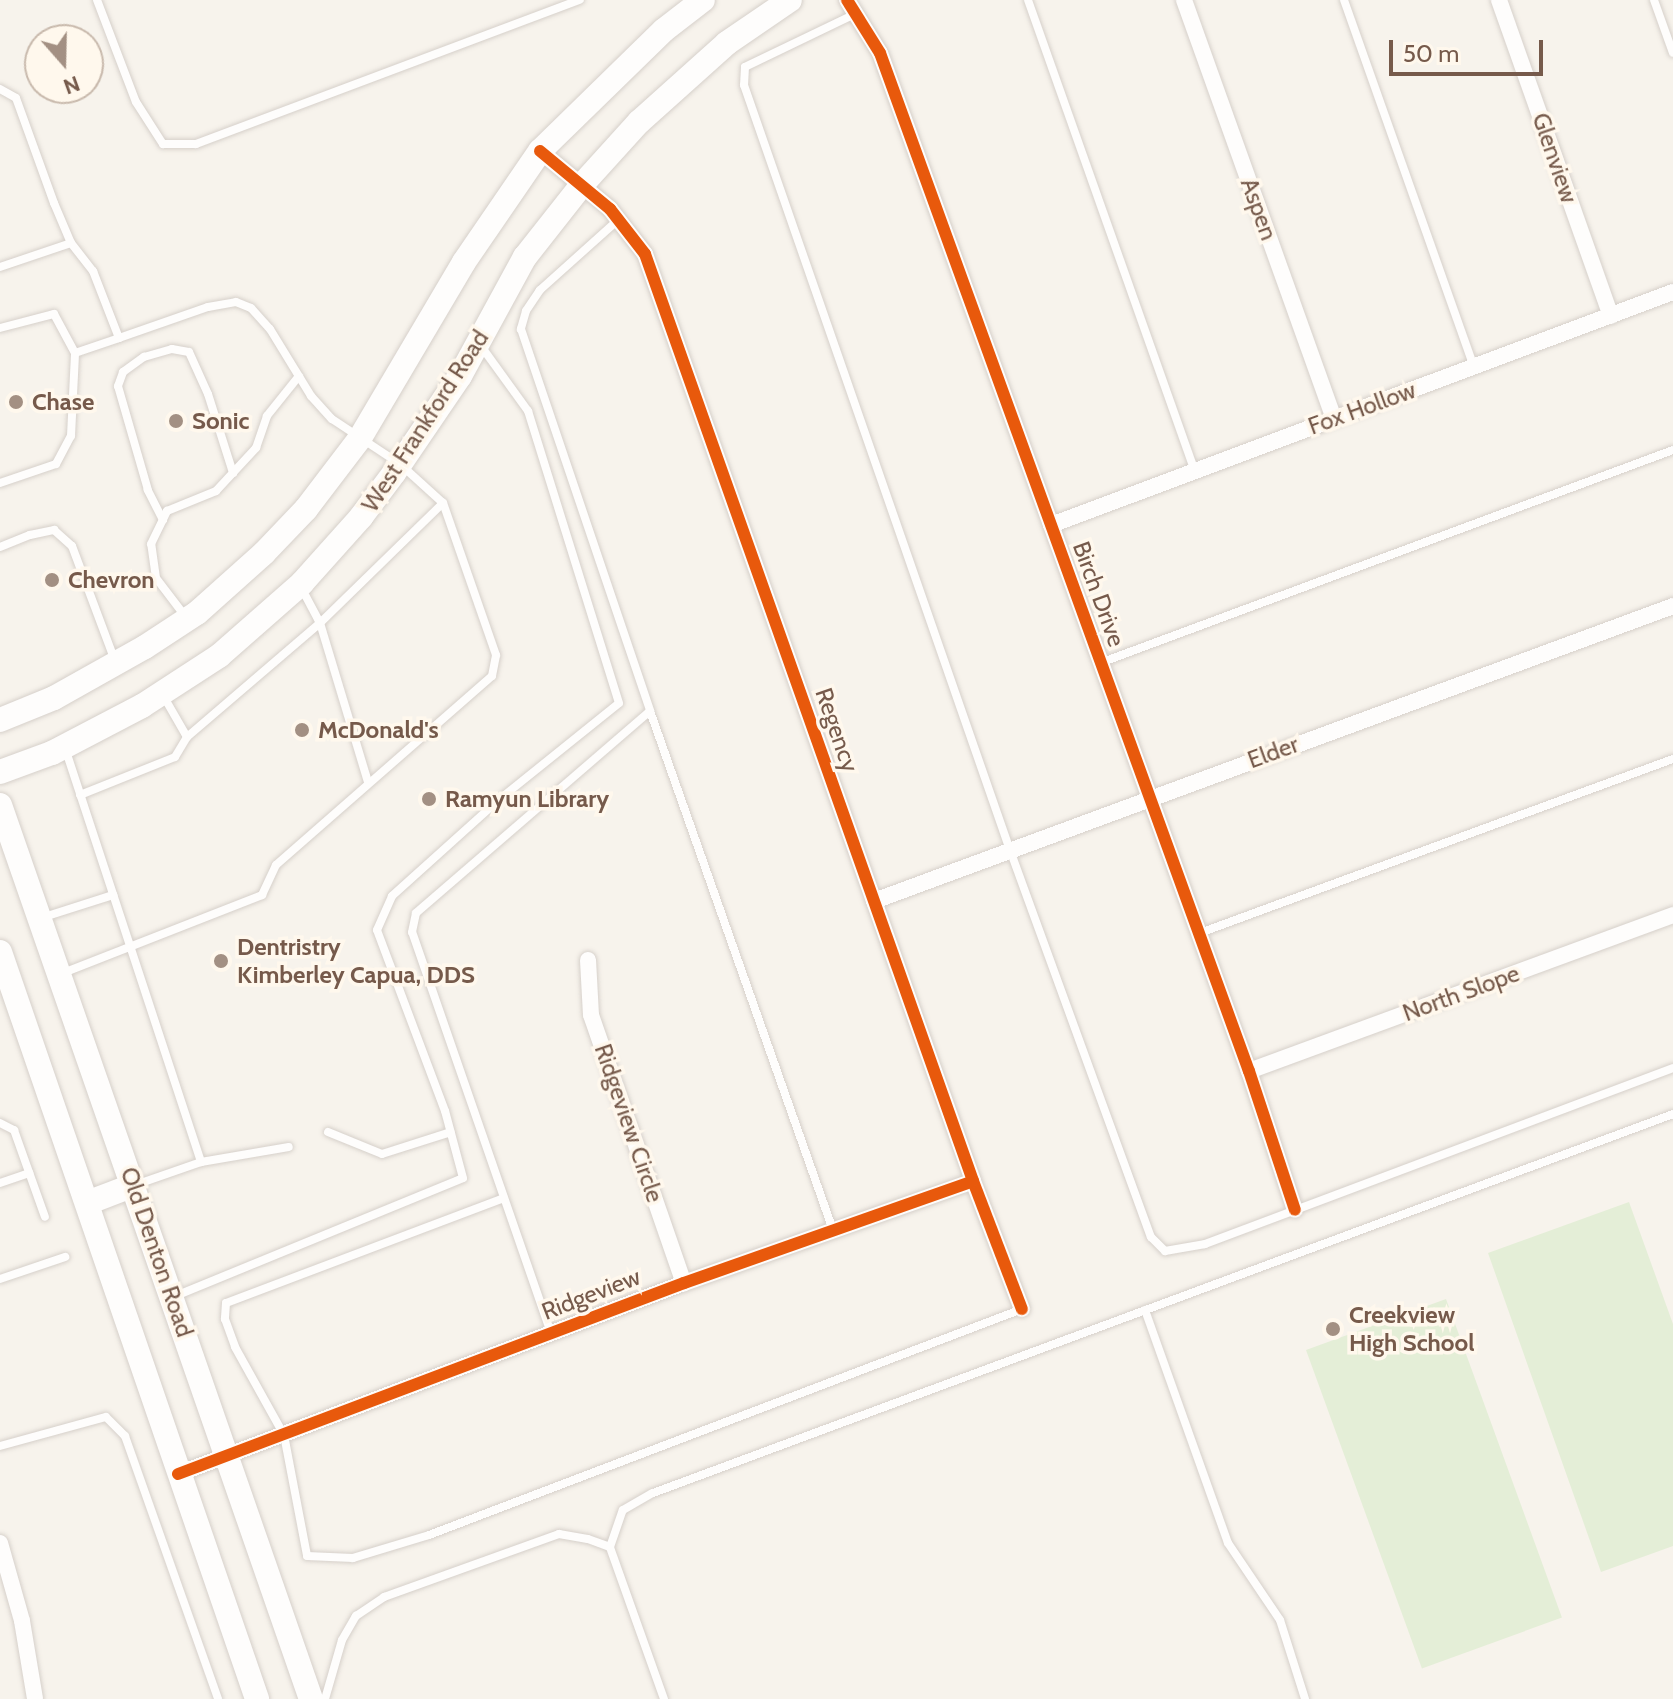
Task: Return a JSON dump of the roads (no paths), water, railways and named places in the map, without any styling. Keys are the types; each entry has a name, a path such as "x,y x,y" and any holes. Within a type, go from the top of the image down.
{"main road":[{"name":"West Frankford Road","path":"0,720 54,698 187,620 285,531 360,438 464,262 540,151 664,30 703,0"},
{"name":"West Frankford Road","path":"0,772 65,747 161,694 219,656 299,585 361,517 400,464 479,342 525,257 580,187 639,122 727,43 790,0"},
{"name":"Old Denton Road","path":"0,805 311,1699"},
{"name":"Old Denton Road","path":"0,952 257,1699"},
{"path":"87,1203 134,1185"}],"street":[{"name":"Aspen","path":"1184,0 1334,418"},
{"name":"Glenview","path":"1499,0 1611,316"},
{"name":"Birch Drive","path":"851,7 880,53 1249,1071 1295,1210"},
{"name":"Regency","path":"540,151 618,220 645,254 973,1181 1022,1309"},
{"name":"Fox Hollow","path":"1051,525 1673,292"},
{"name":"Elder","path":"874,901 1673,606"},
{"name":"North Slope","path":"1249,1071 1673,915"},
{"name":"Ridgeview Circle","path":"588,960 591,1015 684,1283"},
{"name":"Ridgeview","path":"178,1474 684,1283 973,1181"},
{"path":"0,1543 22,1621 35,1699"}],"lane":[{"path":"97,0 136,102 163,144 196,144 580,0"},
{"path":"1028,0 1195,471"},
{"path":"1344,0 1474,368"},
{"path":"1654,0 1673,53"},
{"path":"851,7 745,67 744,85 1010,850 1151,1237 1165,1251 1205,1244 1673,1068"},
{"path":"0,89 16,98 71,243 93,271 119,338"},
{"path":"618,220 540,290 526,311 521,329 650,711 833,1230"},
{"path":"0,267 71,243"},
{"path":"60,974 262,895 276,865 492,676 496,655 443,503 400,464 332,419 299,376 270,329 251,308 236,302 75,353"},
{"path":"0,328 54,314 75,353 71,436 56,464 0,483"},
{"path":"173,1297 463,1178 451,1132 377,930 392,896 501,798 619,703 528,411 479,342"},
{"path":"163,520 148,490 118,386 123,372 144,357 172,349 189,352 208,394 233,473"},
{"path":"187,620 156,578 151,544 167,511 216,491 256,448 267,416 299,376"},
{"path":"1100,663 1673,450"},
{"path":"80,795 175,757 187,737 320,623 443,503"},
{"path":"0,547 54,530 72,546 116,663"},
{"path":"299,585 320,623 368,782"},
{"path":"161,694 187,737"},
{"path":"551,1333 412,932 416,913 650,711"},
{"path":"65,747 201,1162"},
{"path":"1197,934 1673,759"},
{"path":"40,919 113,895"},
{"path":"664,1699 610,1547 623,1510 653,1493 1673,1114"},
{"path":"0,1123 14,1130 45,1217"},
{"path":"328,1132 382,1154 451,1132"},
{"path":"134,1185 201,1162 289,1147"},
{"path":"0,1183 29,1173"},
{"path":"504,1198 226,1303 225,1319 235,1347 284,1435 307,1556 353,1558 429,1535 1022,1309"},
{"path":"0,1279 65,1257"},
{"path":"1145,1310 1223,1530 1280,1620 1305,1699"},
{"path":"0,1446 106,1417 125,1436 218,1699"},
{"path":"325,1699 342,1640 356,1616 384,1597 559,1534 610,1547"}],"place":[{"name":"Chase","path":"16,402"},
{"name":"Sonic","path":"176,421"},
{"name":"Chevron","path":"52,580"},
{"name":"McDonald's","path":"302,730"},
{"name":"Ramyun Library","path":"429,799"},
{"name":"Dentristry Kimberley Capua, DDS","path":"221,961"},
{"name":"Creekview High School","path":"1333,1329"}]}
